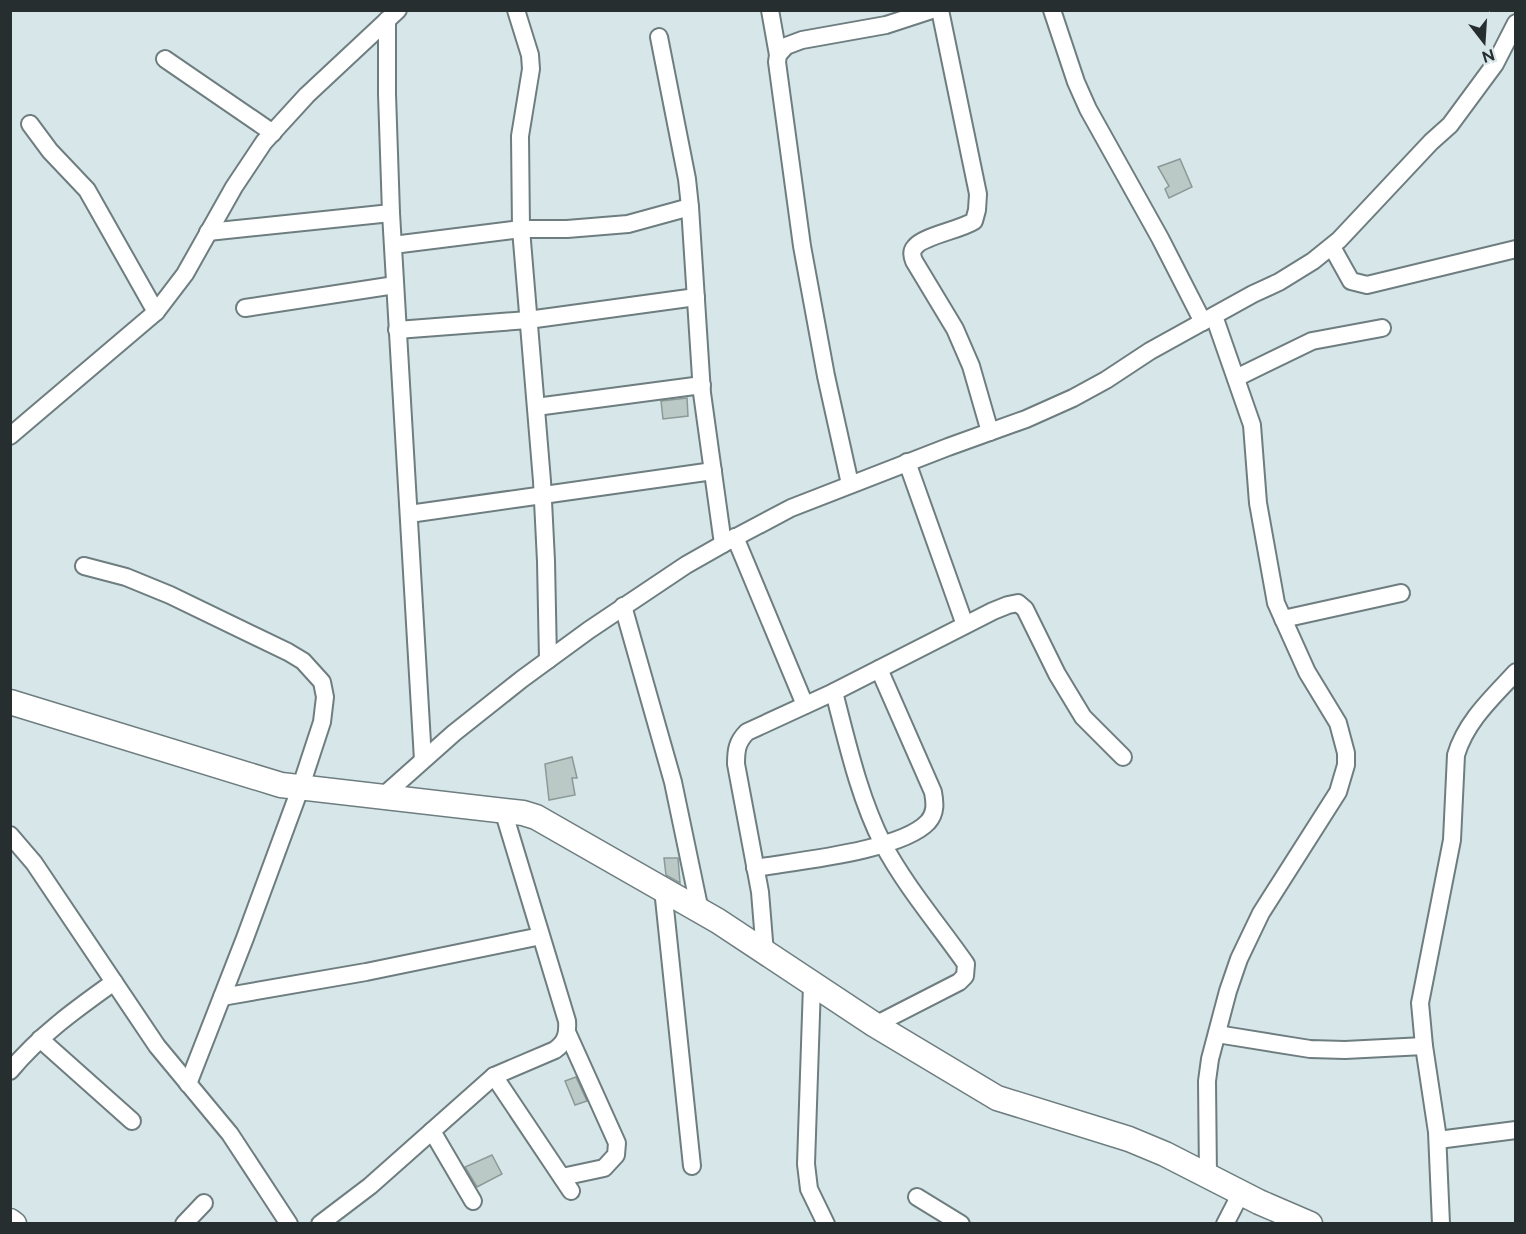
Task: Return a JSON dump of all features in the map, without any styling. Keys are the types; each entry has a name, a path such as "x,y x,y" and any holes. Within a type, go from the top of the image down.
{"street":[{"path":"516,10 530,55 531,69 520,136 521,229 542,495 548,660"},
{"path":"770,10 778,55 777,62 802,246 826,376 850,484"},
{"path":"778,55 786,46 802,40 885,25 932,10"},
{"path":"940,10 978,194 977,210 974,221 923,241 915,247 912,254 955,329 970,366 990,432"},
{"path":"1052,10 1076,82 1088,109 1208,319 1236,378 1252,425 1258,503 1273,590 1283,619 1307,672 1338,723 1343,739 1346,765 1338,792 1277,886 1253,929 1236,969 1210,1059 1207,1081 1208,1177"},
{"path":"12,432 156,312 185,274 247,165 307,95 393,15"},
{"path":"393,15 387,94 391,213 423,760"},
{"path":"382,797 454,734 548,660 623,606 729,540 791,508 907,462 1026,419 1088,391 1122,368 1302,269 1332,247 1431,142 1450,125 1494,64 1515,28"},
{"path":"659,37 687,179 702,385 712,471 729,540 805,705"},
{"path":"165,59 273,133"},
{"path":"30,124 50,151 87,190 156,312"},
{"path":"393,245 521,229 567,229 628,224 690,207"},
{"path":"208,232 391,213"},
{"path":"1332,247 1351,281 1367,285 1515,249"},
{"path":"245,308 395,285"},
{"path":"397,330 528,320 696,297"},
{"path":"1236,378 1312,341 1382,328"},
{"path":"536,407 702,385"},
{"path":"907,462 965,625"},
{"path":"409,514 712,471"},
{"path":"84,567 126,577 170,595 288,652 303,661 322,682 325,705 322,722 300,789 188,1084"},
{"path":"1283,619 1401,593"},
{"path":"765,953 764,927 755,868 736,764 736,750 740,738 747,732 834,692 965,625 1008,605 1018,603 1025,609 1057,674 1083,717 1123,757"},
{"path":"623,606 673,782 700,911"},
{"path":"755,868 884,845 914,832 930,820 935,810 935,800 879,669"},
{"path":"1441,1224 1438,1140 1420,1003 1452,840 1456,755 1465,732 1515,672"},
{"path":"834,692 862,789 884,845 912,891 966,964 967,971 959,982 875,1025"},
{"path":"10,702 259,780 300,789 503,810 523,813 548,822 700,911 875,1025 997,1098 1129,1139 1310,1224"},
{"path":"320,1224 370,1186 494,1076 562,1045 567,1032 567,1021 503,810"},
{"path":"10,835 34,863 152,1038 230,1134 289,1224"},
{"path":"663,889 692,1166"},
{"path":"222,997 354,974 541,936"},
{"path":"10,1071 60,1021 114,982"},
{"path":"812,985 806,1164 809,1189 826,1224"},
{"path":"494,1076 567,1184 604,1168 616,1155 617,1143 567,1032"},
{"path":"1217,1034 1310,1050 1424,1046"},
{"path":"40,1039 132,1121"},
{"path":"1438,1140 1515,1130"},
{"path":"432,1131 473,1201"},
{"path":"1225,1224 1241,1193"},
{"path":"917,1197 961,1224"},
{"path":"184,1224 204,1203"}],"building":[{"path":"1180,159 1192,187 1169,198 1165,189 1169,186 1158,167"},
{"path":"687,398 688,416 663,419 661,401"},
{"path":"572,757 577,778 572,778 575,795 549,800 545,764"},
{"path":"664,858 678,858 680,883 666,875"},
{"path":"576,1077 587,1101 575,1105 565,1081"},
{"path":"492,1155 502,1174 477,1187 465,1167"}]}
